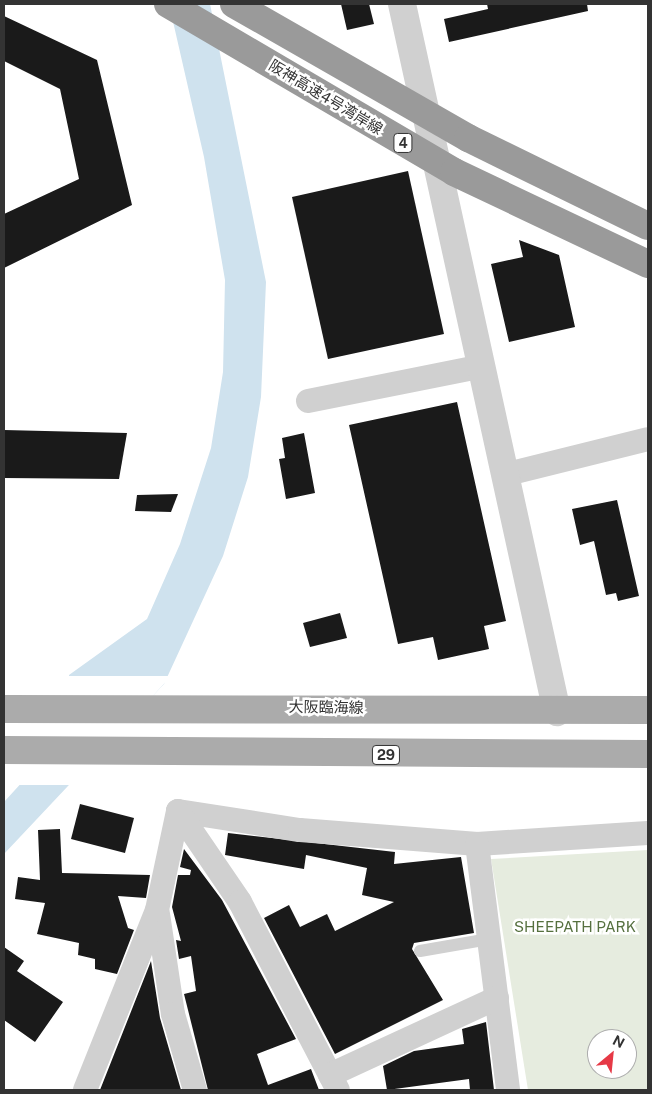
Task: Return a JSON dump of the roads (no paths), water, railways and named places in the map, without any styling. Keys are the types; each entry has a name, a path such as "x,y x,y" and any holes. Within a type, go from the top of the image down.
{"highway":[{"name":"阪神高速4号湾岸線","path":"168,4 454,172 648,264"},
{"name":"4","path":"234,4 468,138 648,226"}],"main road":[{"name":"大阪臨海線","path":"4,709 174,710 279,706 557,712 648,710"},
{"name":"29","path":"8,750 124,749 277,755 648,754"}],"street":[{"path":"402,4 507,474 557,712"},
{"path":"308,401 483,366"},
{"path":"507,474 648,439"},
{"path":"178,811 300,830 477,844 648,833"},
{"path":"84,1090 158,910 178,811"},
{"path":"178,811 240,902 334,1083 497,998"},
{"path":"477,844 508,1090"},
{"path":"158,910 173,1014 195,1090"}],"lane":[{"path":"420,951 489,939"}],"water":[{"path":"169,4 210,4 266,282 261,397 248,477 223,556 164,684 4,854 4,802 66,734 69,675 147,619 180,544 211,448 223,372 225,280 204,157"}],"park label":[{"name":"SHEEPATH PARK","path":"575,927"}]}
